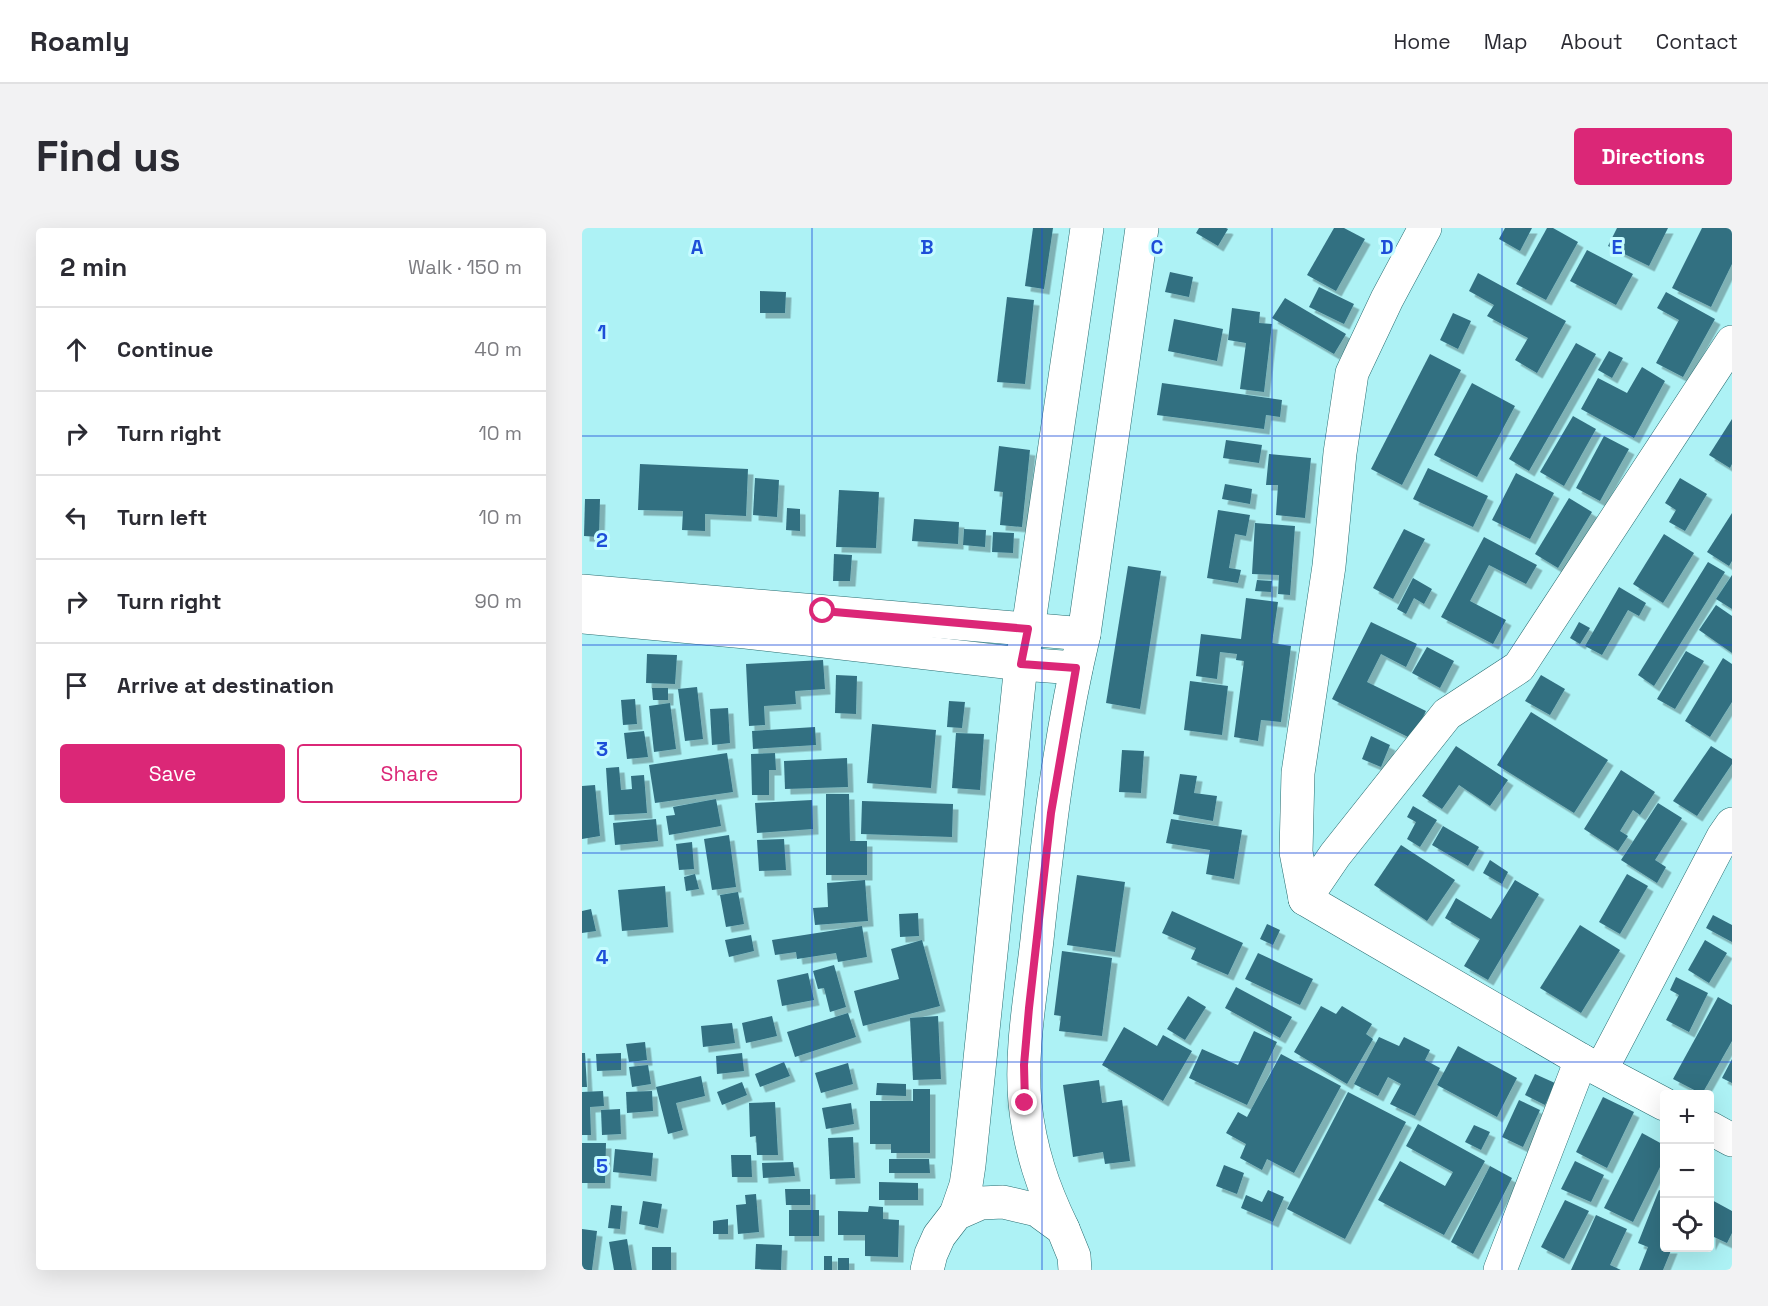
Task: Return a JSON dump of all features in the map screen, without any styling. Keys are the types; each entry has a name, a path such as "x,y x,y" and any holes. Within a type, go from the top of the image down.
{"street":[{"path":"927,1270 939,1236 956,1214 966,1185 1021,664 1087,228"},
{"path":"1077,1256 1047,1196 1030,1139 1025,1103 1024,1065 1051,813 1084,634 1142,228"},
{"path":"1425,228 1387,299 1353,373 1340,453 1329,566 1298,773 1296,852 1305,899 1591,1065 1660,1101"},
{"path":"1305,899 1335,855 1448,714 1519,667 1732,342"},
{"path":"582,591 1084,634"},
{"path":"582,617 746,632 1021,664 1076,668"},
{"path":"1500,1270 1591,1065 1732,824"},
{"path":"1714,1130 1732,1140"},
{"path":"956,1214 981,1203 1003,1202 1037,1210 1077,1256"}],"building":[{"path":"1033,228 1053,228 1044,289 1025,286"},
{"path":"1199,228 1228,229 1218,246 1196,233"},
{"path":"1334,228 1344,228 1365,239 1336,291 1307,275"},
{"path":"1505,228 1532,228 1520,251 1499,239"},
{"path":"1547,228 1553,228 1578,242 1546,300 1516,284"},
{"path":"1617,228 1668,228 1649,266 1608,246"},
{"path":"1702,228 1732,228 1732,264 1711,307 1672,288"},
{"path":"1587,250 1633,274 1616,305 1570,281"},
{"path":"1170,272 1193,277 1189,297 1165,292"},
{"path":"1478,273 1566,321 1537,373 1515,360 1528,338 1487,316 1494,305 1469,291"},
{"path":"1319,287 1354,304 1344,324 1309,307"},
{"path":"760,291 786,292 785,313 760,313"},
{"path":"1666,292 1715,319 1683,377 1656,363 1679,320 1657,308"},
{"path":"1007,297 1034,300 1025,384 997,382"},
{"path":"1285,298 1346,334 1334,354 1272,318"},
{"path":"1232,308 1260,312 1259,323 1272,324 1264,392 1240,389 1246,343 1228,340"},
{"path":"1453,313 1471,321 1458,349 1440,340"},
{"path":"1174,319 1223,329 1217,361 1168,351"},
{"path":"1576,343 1596,354 1529,471 1509,459"},
{"path":"1609,351 1623,358 1612,378 1598,370"},
{"path":"1430,354 1461,370 1402,485 1371,469"},
{"path":"1642,367 1665,381 1634,438 1581,409 1598,378 1627,393"},
{"path":"1162,383 1282,400 1280,417 1266,415 1264,429 1157,415"},
{"path":"1472,383 1515,406 1477,477 1434,455"},
{"path":"1573,416 1596,429 1564,486 1540,472"},
{"path":"1732,419 1732,464 1730,468 1709,455"},
{"path":"1604,436 1629,449 1600,501 1576,488"},
{"path":"1226,440 1262,445 1259,463 1223,458"},
{"path":"999,446 1030,450 1022,527 1000,525 1003,492 994,491"},
{"path":"1269,454 1311,458 1305,518 1276,515 1278,485 1266,485"},
{"path":"640,464 748,469 746,516 705,514 705,531 682,530 683,511 638,510"},
{"path":"1428,468 1488,496 1473,527 1413,499"},
{"path":"1516,473 1554,493 1530,539 1492,520"},
{"path":"755,478 779,480 777,517 753,515"},
{"path":"1680,478 1707,494 1685,531 1669,522 1676,510 1665,503"},
{"path":"1225,484 1252,489 1250,504 1222,499"},
{"path":"839,490 879,492 876,548 836,547"},
{"path":"1569,498 1592,512 1558,568 1535,554"},
{"path":"585,499 600,499 599,537 584,536"},
{"path":"787,508 800,509 800,531 786,530"},
{"path":"1218,510 1250,515 1246,536 1235,534 1229,568 1241,570 1238,583 1207,578"},
{"path":"1732,513 1732,561 1729,566 1707,552"},
{"path":"914,519 959,522 958,544 912,541"},
{"path":"1255,523 1295,526 1290,595 1278,594 1279,575 1252,574"},
{"path":"964,529 986,530 985,547 963,545"},
{"path":"1404,529 1425,539 1393,599 1373,588"},
{"path":"993,532 1014,533 1013,553 992,552"},
{"path":"1664,534 1694,553 1663,603 1633,584"},
{"path":"1484,537 1537,565 1526,584 1489,565 1470,601 1506,620 1493,644 1441,617"},
{"path":"834,554 852,555 850,581 833,581"},
{"path":"1708,562 1725,572 1654,686 1638,675"},
{"path":"1128,566 1161,571 1140,709 1106,703"},
{"path":"1732,575 1732,609 1716,599"},
{"path":"1413,578 1432,589 1424,604 1414,598 1406,614 1397,609"},
{"path":"1257,580 1272,581 1271,592 1255,591"},
{"path":"1619,587 1646,603 1639,616 1628,610 1602,655 1585,646"},
{"path":"1246,598 1278,602 1272,643 1291,646 1281,722 1261,720 1258,741 1234,737 1244,661 1236,660 1237,654 1220,652 1217,679 1196,676 1201,634 1241,639"},
{"path":"1716,605 1732,616 1732,653 1699,630"},
{"path":"1371,622 1417,644 1406,667 1381,654 1367,682 1426,711 1412,739 1332,699"},
{"path":"1579,622 1590,628 1580,644 1570,638"},
{"path":"1427,647 1454,661 1440,688 1412,673"},
{"path":"1686,651 1704,661 1675,709 1657,699"},
{"path":"647,654 677,655 675,684 646,683"},
{"path":"1723,658 1732,664 1732,702 1710,737 1685,721"},
{"path":"823,660 825,689 795,691 796,704 764,706 765,725 749,726 746,664"},
{"path":"836,675 857,676 856,714 835,713"},
{"path":"1541,675 1565,689 1550,715 1525,701"},
{"path":"1190,681 1228,686 1222,735 1184,730"},
{"path":"697,687 703,739 685,741 678,689"},
{"path":"652,688 668,688 668,700 653,700"},
{"path":"635,699 637,724 623,725 621,700"},
{"path":"949,701 965,702 962,728 947,727"},
{"path":"670,703 676,749 654,752 649,706"},
{"path":"728,708 730,743 712,745 710,709"},
{"path":"1531,712 1608,760 1574,813 1497,765"},
{"path":"872,724 936,730 931,788 867,783"},
{"path":"815,727 816,745 753,749 752,731"},
{"path":"644,731 648,757 627,759 624,733"},
{"path":"956,733 984,734 980,790 952,788"},
{"path":"1371,736 1390,745 1381,767 1362,759"},
{"path":"1456,746 1508,780 1490,806 1459,785 1442,809 1422,796"},
{"path":"1711,746 1732,759 1732,764 1697,816 1673,801"},
{"path":"1122,750 1144,751 1141,793 1119,792"},
{"path":"727,753 733,792 655,803 649,765"},
{"path":"775,753 776,770 769,770 769,795 752,795 751,754"},
{"path":"847,758 848,787 785,789 784,761"},
{"path":"619,767 621,790 632,789 631,776 644,775 647,813 609,815 606,768"},
{"path":"1621,770 1655,792 1640,815 1633,810 1620,831 1628,836 1618,851 1584,829"},
{"path":"1180,774 1197,776 1194,793 1217,796 1213,821 1173,814"},
{"path":"595,785 600,836 582,839 582,786"},
{"path":"826,794 849,794 850,841 867,841 867,875 826,875"},
{"path":"716,799 721,826 669,835 666,816 675,815 673,807"},
{"path":"812,800 813,829 757,833 755,803"},
{"path":"862,801 953,804 952,837 861,834"},
{"path":"1658,803 1682,818 1655,860 1666,867 1657,883 1621,860"},
{"path":"1413,806 1437,820 1420,847 1407,839 1416,822 1407,817"},
{"path":"656,819 658,841 615,845 613,823"},
{"path":"1171,819 1242,830 1234,879 1206,874 1210,850 1166,843"},
{"path":"1443,826 1479,847 1468,866 1432,845"},
{"path":"729,835 736,887 712,890 704,839"},
{"path":"784,839 786,870 759,871 757,840"},
{"path":"692,842 694,869 679,870 676,844"},
{"path":"1401,845 1455,880 1427,921 1374,885"},
{"path":"1490,860 1508,872 1502,884 1483,873"},
{"path":"695,874 699,889 686,891 684,877"},
{"path":"1627,874 1648,886 1620,934 1599,922"},
{"path":"1077,875 1125,882 1115,952 1067,945"},
{"path":"865,880 868,921 815,925 813,908 828,907 827,883"},
{"path":"1515,880 1539,894 1488,980 1464,966 1480,939 1445,918 1456,898 1491,919"},
{"path":"665,886 668,927 622,931 618,890"},
{"path":"738,892 744,924 726,927 720,895"},
{"path":"591,909 596,931 582,933 582,911"},
{"path":"1172,911 1243,943 1228,975 1191,959 1196,948 1162,933"},
{"path":"918,913 919,936 900,937 899,914"},
{"path":"1713,915 1732,925 1732,942 1706,928"},
{"path":"1267,924 1280,930 1273,945 1260,939"},
{"path":"1580,925 1620,950 1581,1013 1540,988"},
{"path":"862,926 867,957 838,962 836,953 797,959 796,952 775,955 772,940"},
{"path":"751,935 754,951 729,957 725,940"},
{"path":"922,940 940,1006 863,1026 854,991 899,979 891,949"},
{"path":"1705,940 1727,953 1709,983 1688,970"},
{"path":"1062,951 1112,958 1102,1036 1059,1031 1061,1016 1054,1015"},
{"path":"1258,953 1313,979 1300,1005 1245,979"},
{"path":"834,965 846,1007 830,1012 824,988 818,989 813,971"},
{"path":"808,973 814,1000 782,1006 777,980"},
{"path":"1676,977 1708,993 1689,1032 1666,1020 1679,995 1670,990"},
{"path":"1236,987 1292,1017 1280,1038 1225,1008"},
{"path":"1188,996 1206,1007 1185,1040 1167,1029"},
{"path":"1718,997 1732,1005 1732,1041 1704,1090 1694,1090 1673,1079"},
{"path":"1321,1006 1336,1014 1342,1006 1372,1024 1366,1034 1373,1039 1347,1084 1294,1052"},
{"path":"848,1013 856,1037 795,1057 787,1032"},
{"path":"772,1016 777,1036 746,1043 742,1023"},
{"path":"938,1016 941,1079 913,1080 910,1018"},
{"path":"732,1023 735,1043 703,1047 701,1026"},
{"path":"1124,1027 1157,1046 1163,1035 1192,1051 1163,1101 1102,1065"},
{"path":"1254,1031 1277,1042 1247,1105 1189,1078 1202,1049 1238,1065"},
{"path":"1379,1037 1399,1046 1404,1037 1430,1050 1425,1060 1440,1068 1415,1116 1390,1104 1401,1084 1388,1077 1378,1096 1354,1084"},
{"path":"645,1042 647,1060 629,1062 626,1044"},
{"path":"1458,1046 1517,1078 1497,1117 1437,1085"},
{"path":"582,1053 585,1053 587,1087 582,1087"},
{"path":"621,1053 621,1070 597,1071 596,1054"},
{"path":"742,1053 744,1071 717,1074 716,1056"},
{"path":"1281,1054 1341,1086 1294,1173 1267,1159 1262,1170 1240,1158 1246,1144 1226,1133 1238,1112 1247,1117"},
{"path":"1732,1059 1732,1083 1722,1078"},
{"path":"784,1062 790,1076 760,1087 755,1074"},
{"path":"848,1063 853,1084 821,1093 815,1073"},
{"path":"648,1065 651,1084 632,1087 629,1067"},
{"path":"1535,1074 1555,1083 1545,1105 1525,1095"},
{"path":"701,1076 705,1096 676,1103 683,1130 668,1134 656,1087"},
{"path":"1099,1080 1102,1103 1122,1100 1130,1161 1105,1164 1103,1152 1073,1157 1063,1085"},
{"path":"742,1082 747,1095 722,1105 717,1092"},
{"path":"877,1083 906,1084 906,1096 876,1095"},
{"path":"913,1089 930,1089 930,1153 891,1153 891,1144 870,1144 870,1101 913,1101"},
{"path":"603,1091 604,1106 590,1107 591,1135 582,1135 582,1092"},
{"path":"652,1091 653,1111 627,1113 626,1092"},
{"path":"1348,1092 1406,1122 1345,1239 1287,1209"},
{"path":"1603,1097 1634,1112 1607,1168 1576,1152"},
{"path":"1519,1100 1540,1110 1523,1147 1502,1137"},
{"path":"775,1102 778,1155 757,1155 756,1136 750,1137 749,1103"},
{"path":"851,1103 854,1124 826,1129 822,1108"},
{"path":"620,1109 621,1134 602,1135 601,1110"},
{"path":"1418,1124 1485,1161 1444,1235 1378,1200 1400,1161 1445,1186 1453,1172 1406,1146"},
{"path":"1474,1125 1490,1132 1481,1150 1465,1142"},
{"path":"1642,1133 1660,1143 1660,1167 1633,1222 1604,1208"},
{"path":"853,1137 855,1178 830,1179 828,1138"},
{"path":"582,1143 606,1143 605,1183 582,1183"},
{"path":"615,1149 653,1153 651,1176 613,1172"},
{"path":"731,1155 751,1155 752,1177 732,1177"},
{"path":"889,1159 929,1159 930,1173 889,1173"},
{"path":"1575,1161 1604,1175 1591,1202 1561,1189"},
{"path":"793,1162 795,1176 763,1178 762,1163"},
{"path":"1224,1165 1244,1173 1237,1194 1216,1186"},
{"path":"1490,1166 1512,1178 1473,1254 1451,1242"},
{"path":"879,1182 918,1183 918,1200 879,1200"},
{"path":"785,1189 810,1189 810,1205 786,1205"},
{"path":"1268,1190 1284,1197 1273,1222 1241,1208 1246,1195 1262,1202"},
{"path":"1660,1190 1660,1252 1670,1252 1663,1270 1639,1270 1648,1247 1638,1243"},
{"path":"756,1194 759,1232 738,1234 736,1205 746,1204 745,1195"},
{"path":"1565,1200 1589,1211 1564,1259 1541,1247"},
{"path":"643,1201 662,1204 658,1228 639,1224"},
{"path":"1714,1201 1732,1211 1732,1233 1727,1243 1714,1237"},
{"path":"611,1205 622,1206 620,1229 608,1228"},
{"path":"869,1206 883,1207 883,1219 899,1220 898,1257 865,1256 865,1235 838,1235 838,1211 868,1212"},
{"path":"789,1210 819,1210 819,1236 789,1236"},
{"path":"1596,1215 1627,1229 1610,1265 1621,1270 1571,1270"},
{"path":"728,1219 728,1234 713,1234 713,1221"},
{"path":"582,1229 597,1231 592,1270 582,1270"},
{"path":"627,1239 632,1270 614,1270 609,1242"},
{"path":"756,1244 782,1245 781,1270 755,1269"},
{"path":"652,1247 671,1247 671,1270 652,1270"},
{"path":"824,1256 832,1256 832,1270 824,1270"},
{"path":"838,1258 849,1258 849,1270 838,1270"}],"route":[{"path":"823,611 1028,629 1021,664 1076,668 1051,813 1029,1008 1024,1065 1025,1103"}]}
